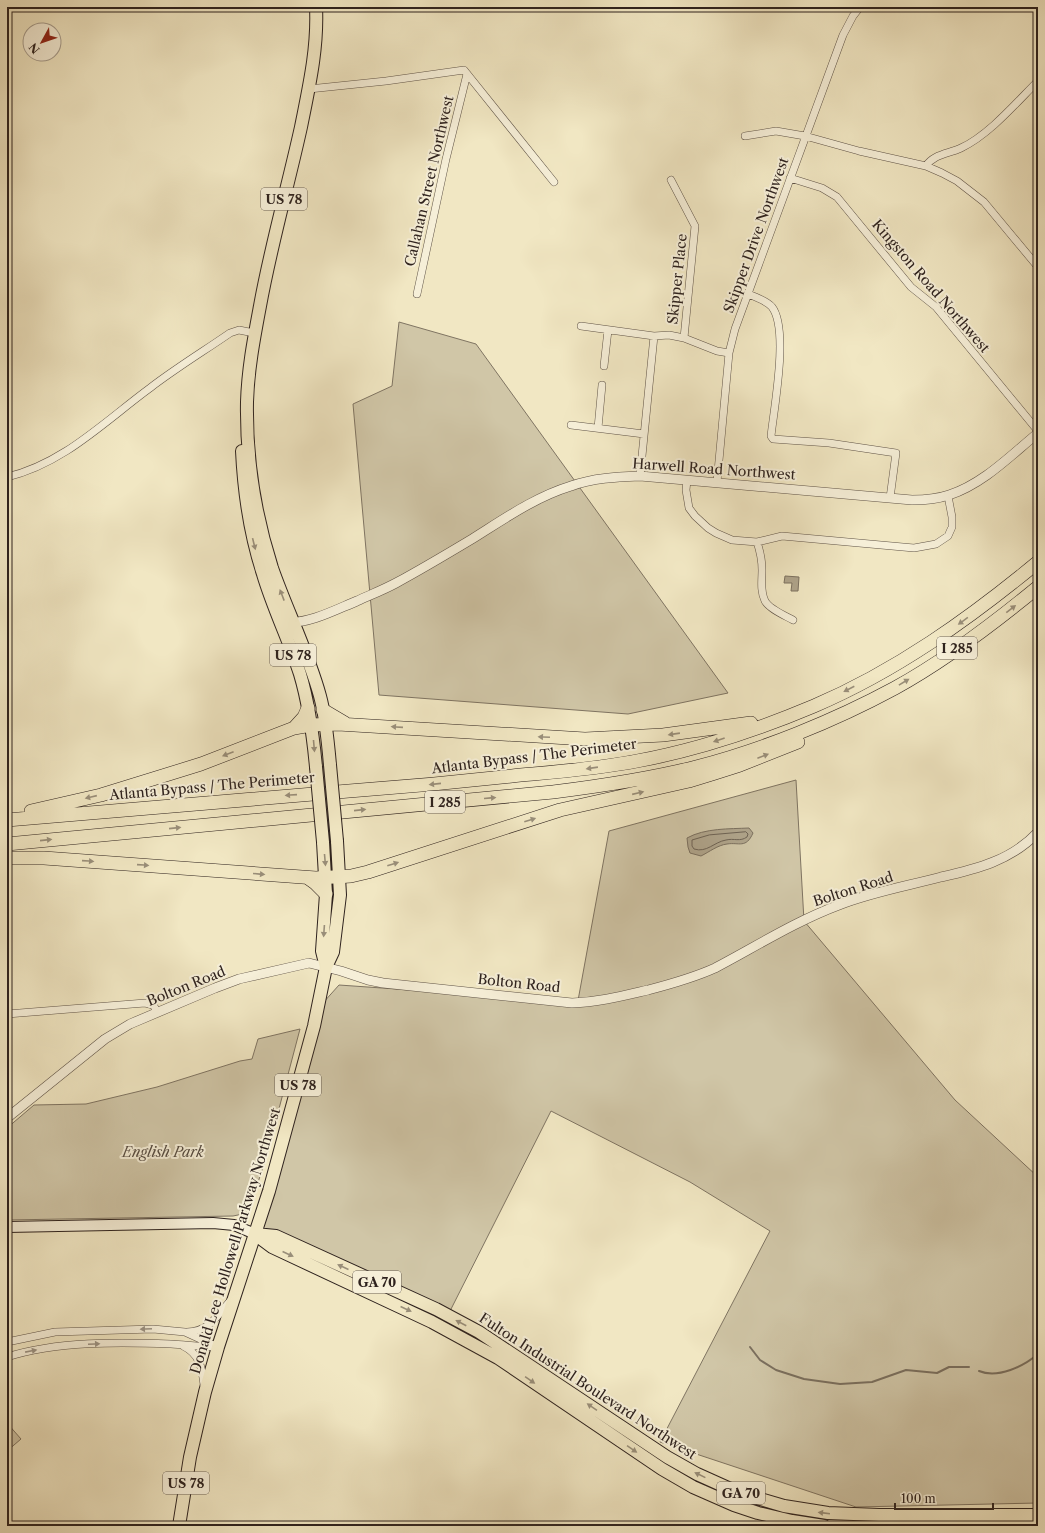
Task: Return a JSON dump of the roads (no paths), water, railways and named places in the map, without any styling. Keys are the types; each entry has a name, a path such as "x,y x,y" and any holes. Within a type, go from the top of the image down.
{"highway":[{"name":"Atlanta Bypass / The Perimeter","path":"7,820 176,804 415,786 594,768 636,761 684,750 713,742 782,718 833,697 909,657 975,612 1038,562"},
{"name":"I 285","path":"7,844 553,792 617,783 691,768 783,739 870,700 901,684 983,630 1038,587"},
{"path":"7,858 59,859 308,878 340,877 368,872 560,810 689,781 740,765 793,744 832,724 870,700"},
{"path":"294,728 304,716 308,708"},
{"path":"323,710 346,724"},
{"path":"7,815 42,809 100,795 201,764 294,728 311,725 346,724 585,739 663,736 782,718"},
{"path":"308,878 326,894"}],"main road":[{"name":"Donald Lee Hollowell Parkway Northwest","path":"316,7 317,25 309,89 243,366 240,401 241,443 247,512 263,575 300,675 311,725 326,878 322,951 326,967"},
{"name":"Donald Lee Hollowell Parkway Northwest","path":"179,1526 190,1457 204,1392 276,1164 298,1085 318,1006 326,967 333,952 338,914 340,877 326,724 315,677 281,592 267,549 259,518 252,480 247,404 251,332"},
{"name":"Fulton Industrial Boulevard Northwest","path":"7,1227 213,1223 234,1225 255,1234 272,1247 432,1322 498,1358 662,1469 693,1487 724,1501 754,1511 792,1521 824,1526"},
{"name":"Fulton Industrial Boulevard Northwest","path":"255,1234 276,1236 436,1309 479,1332 667,1457 710,1480 754,1498 796,1508 840,1514 1038,1516"}],"street":[{"name":"Skipper Drive Northwest","path":"717,482 729,353 735,329 843,35 853,16 860,7"},
{"path":"309,89 386,81 464,70 520,142 554,182"},
{"name":"Callahan Street Northwest","path":"417,294 467,74"},
{"path":"926,166 934,158 961,148 982,135 1038,81"},
{"path":"745,136 776,131 805,136 859,151 926,166 942,173 957,181 984,202 1038,267"},
{"name":"Kingston Road Northwest","path":"790,178 822,188 837,197 911,287 936,307 1038,432"},
{"name":"Skipper Place","path":"671,180 695,226 684,338"},
{"path":"748,294 771,306 777,314 780,329 779,375 771,436 773,439 829,443 896,453 890,498"},
{"name":"Skipper Place","path":"581,326 654,336 684,338 717,351 729,353"},
{"path":"7,477 43,465 66,451 168,375 230,333 239,330 251,332"},
{"path":"604,366 608,330"},
{"path":"640,476 654,336"},
{"path":"598,428 602,385"},
{"path":"571,425 644,434"},
{"name":"Harwell Road Northwest","path":"280,621 302,622 348,605 394,584 528,505 571,485 614,477 640,476 912,500 931,499 948,496 965,490 980,481 1038,432"},
{"path":"688,480 686,490 689,508 708,528 732,540 757,542 782,536 914,548 936,544 948,536 952,527 952,517 948,496"},
{"path":"757,542 762,569 761,586 765,601 782,615 793,620"},
{"name":"Bolton Road","path":"7,1118 105,1039 130,1024 158,1011 239,979 309,963 383,983 572,1003 608,1000 699,975 715,968 808,918 839,905 871,894 991,864 1019,849 1038,832"},
{"path":"7,1014 145,1003 153,1005 158,1011"},
{"path":"7,1342 55,1332 152,1329 184,1332 198,1331 206,1327 233,1298"},
{"path":"184,1332 218,1347"},
{"path":"7,1357 32,1351 73,1345 153,1344 218,1347"},
{"path":"179,1345 192,1352 200,1362 202,1367 204,1392"}],"water":[{"path":"785,576 799,577 798,591 791,591 792,583 784,583"},
{"path":"749,828 753,833 745,843 717,847 701,856 690,853 687,838 701,832"}],"waterway":[{"path":"750,1347 760,1360 776,1370 804,1379 840,1384 872,1382 906,1370 937,1373 949,1367 969,1367"},
{"path":"979,1371 994,1373 1010,1370 1026,1363 1038,1354"}],"park label":[{"name":"English Park","path":"163,1152"}]}
